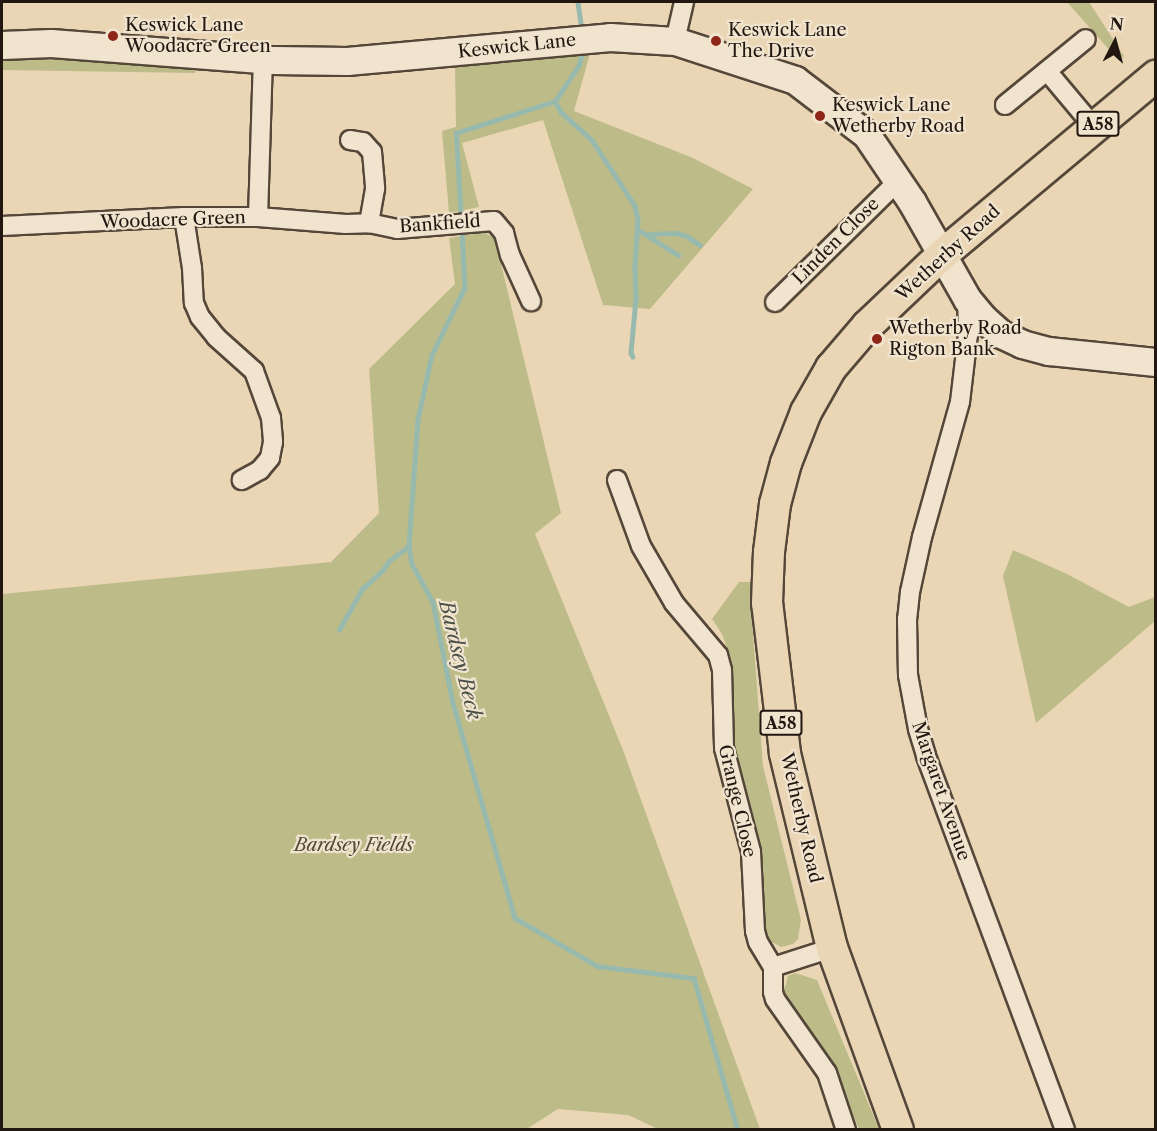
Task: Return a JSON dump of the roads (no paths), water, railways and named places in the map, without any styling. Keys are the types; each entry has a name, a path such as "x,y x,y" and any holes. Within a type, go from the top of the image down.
{"main road":[{"name":"Wetherby Road","path":"898,1130 832,948 785,753 767,603 769,552 776,504 786,463 806,412 831,368 867,326 943,254 1155,76"}],"street":[{"path":"675,41 684,2"},
{"name":"Keswick Lane","path":"2,45 51,43 263,59 369,60 584,39 644,37 675,41 795,80 866,134 943,254 967,299 1001,334 1022,344 1049,351 1155,362"},
{"path":"1005,105 1086,39"},
{"name":"Woodacre Green","path":"2,226 184,217 258,217 263,59"},
{"path":"1047,71 1094,127"},
{"path":"350,140 363,142 372,152 375,189 369,223"},
{"name":"Linden Close","path":"775,302 898,181"},
{"path":"184,217 192,268 194,303 200,316 216,337 254,371 271,418 273,442 270,458 260,470 242,480"},
{"name":"Bankfield","path":"258,217 346,225 369,223 398,229 472,221 494,221 500,225 519,278 531,301"},
{"name":"Margaret Avenue","path":"967,299 965,368 960,402 920,546 910,592 908,675 918,729 926,756 1065,1130"},
{"name":"Grange Close","path":"617,480 641,546 674,603 718,655 722,670 724,748 751,852 755,931 758,942 773,967 773,992 776,999 826,1073 846,1130"},
{"path":"773,967 832,948"}],"waterway":[{"name":"Bardsey Beck","path":"578,2 582,31"},
{"name":"Bardsey Beck","path":"461,221 456,133 555,101 579,65 583,48"},
{"path":"555,101 561,112 592,140 635,206 638,220 635,267 636,299 631,353 633,357"},
{"name":"Bardsey Beck","path":"462,229 465,288 432,355 418,420 409,546 412,564 433,602 453,703 515,918 597,966 694,978 738,1130"},
{"path":"637,229 678,255"},
{"path":"648,234 676,233 687,236 700,245"},
{"path":"339,630 362,589 382,571 389,561 409,546"}],"place":[{"name":"Keswick Lane Woodacre Green","path":"113,36"},
{"name":"Keswick Lane The Drive","path":"716,41"},
{"name":"Keswick Lane Wetherby Road","path":"820,116"},
{"name":"Wetherby Road Rigton Bank","path":"877,339"}],"park label":[{"name":"Bardsey Fields","path":"354,845"}]}
